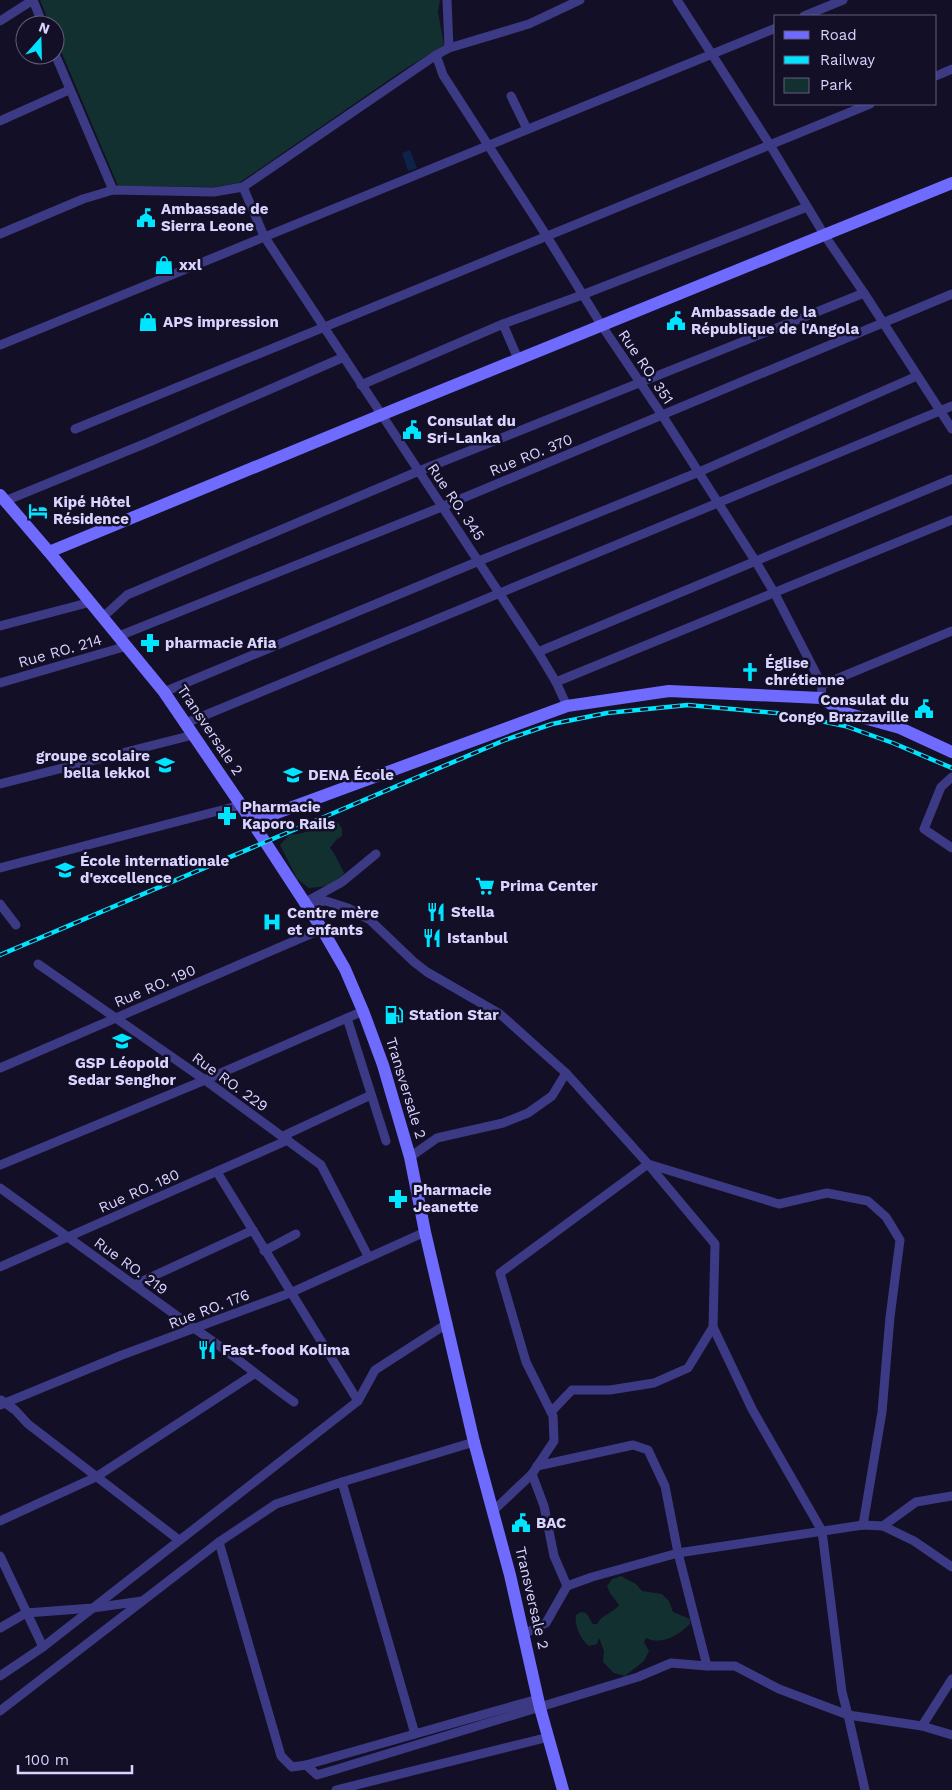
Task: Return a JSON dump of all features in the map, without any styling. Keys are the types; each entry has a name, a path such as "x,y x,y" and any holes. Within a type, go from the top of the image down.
{"street":[{"path":"0,21 33,0 39,15"},
{"path":"447,0 449,48"},
{"path":"0,234 83,199 113,190 214,192 243,187 436,55 449,48 529,24 580,0"},
{"path":"677,0 770,145 825,236 864,292 952,429"},
{"path":"806,15 843,0"},
{"path":"0,345 774,29"},
{"name":"Rue RO. 351","path":"436,55 443,75 546,235 582,295 719,502 756,562 775,594 822,685"},
{"path":"60,65 113,190"},
{"path":"937,76 952,69"},
{"path":"0,121 70,90"},
{"path":"511,96 527,130"},
{"path":"75,429 868,105"},
{"path":"50,552 952,183"},
{"name":"Rue RO. 345","path":"243,187 264,236 361,385 444,506 499,595 538,652 556,682 566,706"},
{"path":"361,385 503,324 582,295 807,206"},
{"path":"103,617 127,594 419,470 864,292"},
{"name":"Rue RO. 370","path":"123,641 952,294"},
{"path":"503,324 518,360"},
{"path":"0,514 6,502 344,357"},
{"path":"164,692 478,561 699,472 917,376"},
{"path":"186,723 952,406"},
{"path":"538,652 952,479"},
{"name":"Transversale 2","path":"6,502 123,641 186,723 322,929 345,970 363,1011 383,1065 410,1157 425,1232 448,1323 474,1442 524,1634 539,1704 563,1790"},
{"path":"556,682 952,520"},
{"path":"0,626 91,602"},
{"path":"820,698 822,685 952,631"},
{"name":"Rue RO. 214","path":"0,683 123,641"},
{"path":"252,822 566,706 669,691 820,698 846,712 900,728 952,752"},
{"path":"0,784 193,735"},
{"path":"952,777 941,787 924,829 952,848"},
{"path":"0,868 241,805"},
{"path":"304,902 342,882 376,854"},
{"path":"304,902 326,902 341,906 370,920 427,972 500,1014 566,1073 648,1164 715,1244 713,1327 752,1409 822,1530 842,1692 865,1790"},
{"path":"0,904 16,925"},
{"name":"Rue RO. 190","path":"0,1068 322,929"},
{"name":"Rue RO. 229","path":"38,964 205,1080 322,1165 368,1256"},
{"path":"0,1166 363,1011"},
{"path":"347,1018 386,1141"},
{"path":"410,1157 437,1138 503,1123 528,1113 552,1096 566,1073"},
{"name":"Rue RO. 180","path":"0,1267 217,1172 371,1096"},
{"path":"493,1511 532,1474 554,1442 553,1416 526,1362 500,1274 648,1164"},
{"path":"648,1164 779,1204 827,1193 868,1201 886,1217 900,1240 890,1317 882,1412 862,1525"},
{"path":"217,1172 358,1402"},
{"name":"Rue RO. 219","path":"0,1188 194,1329 225,1349 254,1374 294,1402"},
{"path":"134,1284 253,1230"},
{"name":"Rue RO. 176","path":"2,1402 290,1293 368,1256 425,1232"},
{"path":"264,1250 296,1234"},
{"path":"0,1676 93,1608 358,1402 375,1370 448,1323"},
{"path":"551,1412 572,1390 610,1390 654,1383 688,1368 713,1327"},
{"path":"0,1522 96,1477 254,1374"},
{"path":"2,1402 15,1410 28,1424 179,1540"},
{"path":"0,1711 219,1542 276,1504 474,1442"},
{"path":"537,1466 633,1445 648,1450 665,1486 678,1553 707,1666"},
{"path":"532,1474 544,1506 554,1556 567,1586"},
{"path":"342,1482 415,1734"},
{"path":"883,1526 916,1502 952,1496"},
{"path":"524,1634 546,1623 567,1586 592,1577 678,1553 822,1530 862,1525 883,1526 914,1541 952,1567"},
{"path":"219,1542 281,1756 292,1767 306,1765 415,1734 539,1704 638,1677 671,1663 736,1666 779,1689 848,1715 922,1726 952,1735"},
{"path":"0,1556 42,1647"},
{"path":"0,1628 26,1613 93,1608 143,1601"},
{"path":"922,1726 952,1679"},
{"path":"306,1765 317,1775 539,1704"},
{"path":"336,1790 549,1737"}],"green space":[{"path":"40,0 440,0 438,12 444,45 402,71 239,183 213,187 118,186 65,61 65,15 46,15"},
{"path":"337,821 342,829 342,836 330,848 344,873 334,883 309,888 297,879 280,845 289,835 302,833"},
{"path":"621,1576 636,1584 642,1591 662,1594 669,1601 673,1612 690,1619 690,1624 670,1638 658,1641 646,1638 644,1642 649,1651 644,1661 625,1676 614,1673 603,1662 604,1651 599,1638 597,1644 589,1646 583,1640 576,1623 576,1615 581,1612 586,1613 593,1624 597,1624 619,1605 607,1586 612,1579"}],"water":[{"path":"410,150 417,168 408,171 402,153"}],"railway":[{"path":"0,955 505,740 552,724 607,713 688,705 787,714 845,726 893,743 952,768"}],"place":[{"name":"Ambassade de Sierra Leone","path":"146,218"},
{"name":"xxl","path":"164,265"},
{"name":"Ambassade de la République de l'Angola","path":"676,321"},
{"name":"APS impression","path":"148,322"},
{"name":"Consulat du Sri-Lanka","path":"412,430"},
{"name":"Kipé Hôtel Résidence","path":"38,511"},
{"name":"pharmacie Afia","path":"150,643"},
{"name":"Église chrétienne","path":"750,672"},
{"name":"Consulat du Congo Brazzaville","path":"924,709"},
{"name":"groupe scolaire bella lekkol","path":"165,765"},
{"name":"DENA École","path":"293,775"},
{"name":"Pharmacie Kaporo Rails","path":"227,816"},
{"name":"École internationale d'excellence","path":"65,870"},
{"name":"Prima Center","path":"485,886"},
{"name":"Stella","path":"436,912"},
{"name":"Centre mère et enfants","path":"272,922"},
{"name":"Istanbul","path":"432,938"},
{"name":"Station Star","path":"394,1015"},
{"name":"GSP Léopold Sedar Senghor","path":"122,1041"},
{"name":"Pharmacie Jeanette","path":"398,1199"},
{"name":"Fast-food Kolima","path":"207,1350"},
{"name":"BAC","path":"521,1523"}]}
